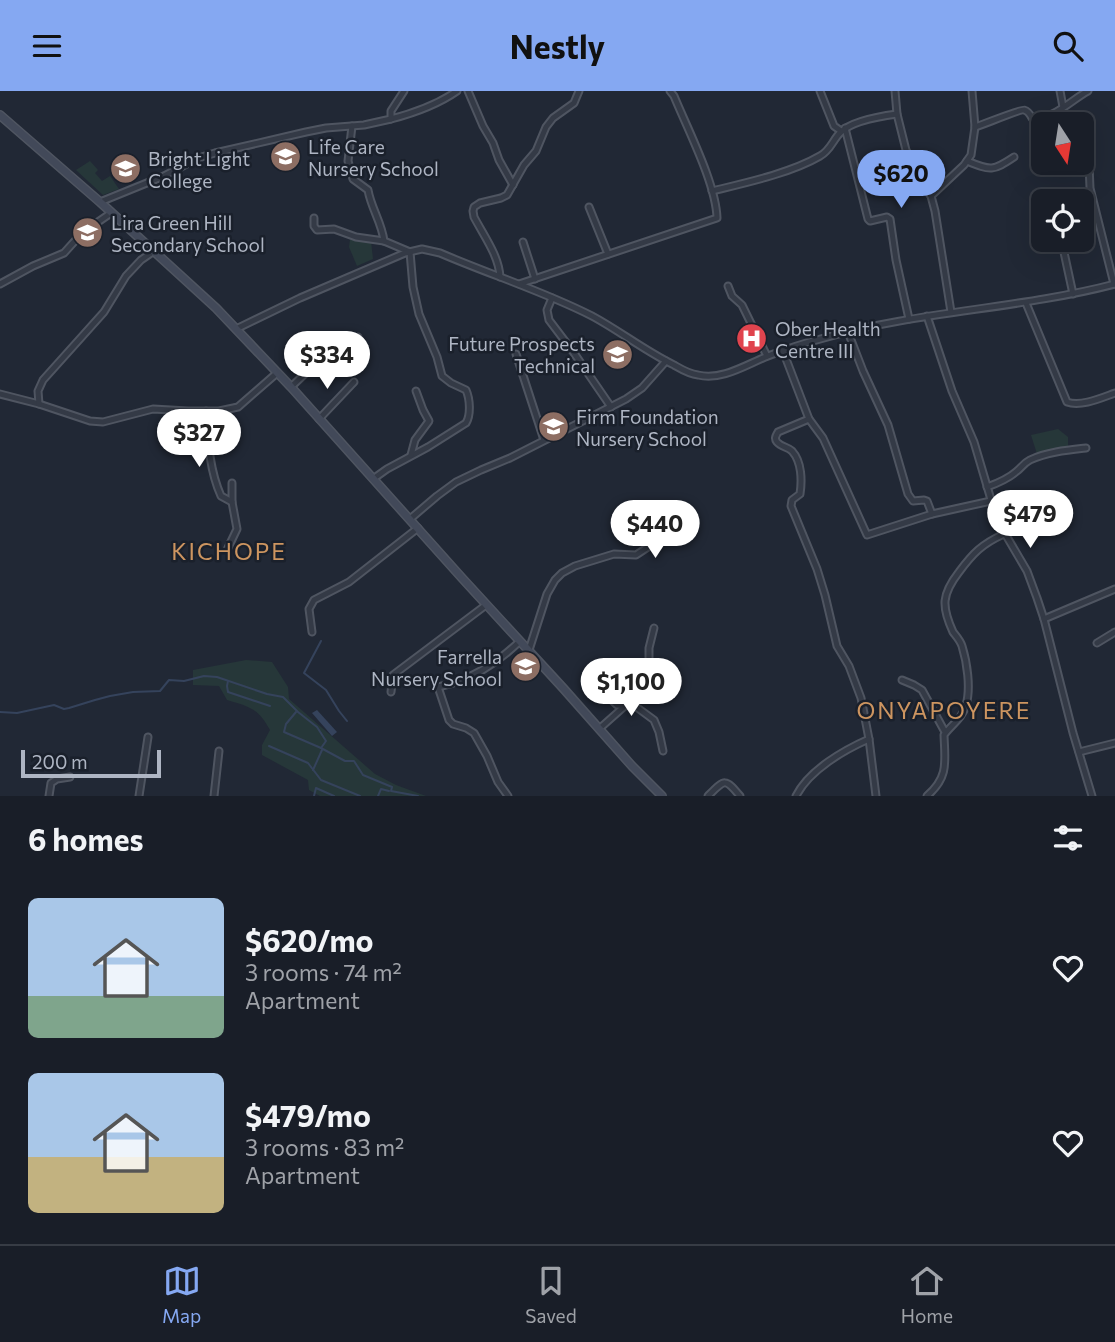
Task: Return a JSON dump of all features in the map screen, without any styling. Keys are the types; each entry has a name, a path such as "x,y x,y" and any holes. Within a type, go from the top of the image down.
{"street":[{"path":"391,119 391,111 404,91"},
{"path":"100,202 164,176 198,158 306,132 391,119 427,107 457,91"},
{"path":"468,91 513,185"},
{"path":"500,277 497,261 474,217 474,207 505,196 539,145 546,127 553,118 574,103 579,91"},
{"path":"519,284 716,219 718,215 712,191 670,91"},
{"path":"820,91 834,126 843,130"},
{"path":"895,91 897,114 909,157 931,196 951,312"},
{"path":"931,196 967,161 972,151 975,127 972,91"},
{"path":"1060,91 1063,107"},
{"path":"975,127 1018,110 1026,111 1036,119 1055,113 1088,91"},
{"path":"712,191 776,174 818,158 829,149 843,130 879,117 897,114"},
{"path":"0,115 100,202 236,329 662,796"},
{"path":"352,126 348,161 350,172 352,179 368,190 384,241"},
{"path":"843,130 868,219 890,219 909,319"},
{"path":"967,161 994,169 1014,157"},
{"path":"236,329 312,293 410,251 422,249 436,251 595,317 666,361 691,373 709,376 733,371 767,356 848,332 951,312 1026,303 1115,284 1091,193 1090,175"},
{"path":"589,207 608,254"},
{"path":"0,284 26,269 64,253 82,233 111,213"},
{"path":"314,218 317,230 334,229 356,237 384,241 410,251"},
{"path":"523,242 535,279"},
{"path":"39,404 38,391 43,380 104,312 126,276 154,251"},
{"path":"373,479 466,423 469,415 467,393 442,376 421,319 415,297 410,251"},
{"path":"1064,252 1073,294"},
{"path":"728,286 732,296 741,305 767,356"},
{"path":"552,298 547,310 549,320 611,407"},
{"path":"1026,303 1067,402 1082,403 1115,393"},
{"path":"927,316 952,391 975,442 997,520 1027,571 1044,619 1092,796"},
{"path":"848,332 888,425 908,494 913,501 927,501 932,514"},
{"path":"290,387 330,350 358,337"},
{"path":"783,351 809,419 823,438 867,535 932,514 991,501"},
{"path":"516,354 544,440"},
{"path":"410,519 456,482 611,407 642,388 666,361"},
{"path":"0,394 97,422 116,420 153,409 219,411 238,407 277,373"},
{"path":"319,419 354,382"},
{"path":"411,455 415,440 429,421 416,391"},
{"path":"206,411 208,448 215,481 220,496 232,502"},
{"path":"809,419 778,432 776,440 792,451 802,474 800,494 792,500 791,506 817,569 837,646 858,689 869,739 876,796"},
{"path":"987,487 1003,481 1032,459 1086,447"},
{"path":"227,550 237,529 232,483"},
{"path":"529,650 547,594 562,573 575,566 614,554 636,555 678,526"},
{"path":"312,632 309,609 314,600 349,582 418,528"},
{"path":"945,732 960,719 968,693 962,646 947,616 944,596 975,552 1004,534"},
{"path":"1044,619 1076,604 1114,592"},
{"path":"391,692 393,675 486,605"},
{"path":"599,729 626,705 647,677 649,648 654,628"},
{"path":"1097,643 1115,632"},
{"path":"508,796 498,782 474,733 449,720 438,687 462,681 484,669 520,641"},
{"path":"902,680 922,690 945,732 945,770 927,796"},
{"path":"604,693 617,705 639,708 654,720 663,751"},
{"path":"139,796 148,737"},
{"path":"796,796 805,783 831,760 869,739"},
{"path":"1079,752 1115,743"},
{"path":"214,796 219,751"},
{"path":"49,796 53,781 70,777"},
{"path":"708,796 725,782 730,783 740,796"}],"shaded area":[{"path":"90,161 98,170 95,173 102,181 110,176 119,189 103,195 76,170"},
{"path":"350,240 371,241 373,259 357,266 349,247"},
{"path":"1058,429 1068,437 1068,446 1037,454 1031,435"},
{"path":"246,660 272,662 288,687 289,699 375,774 426,796 320,796 309,790 308,780 262,755 262,745 270,730 257,713 227,700 219,686 193,685 193,670"}],"water":[{"path":"317,710 337,732 332,736 312,713"}],"waterway":[{"path":"321,641 304,673 326,690 347,721"},
{"path":"0,712 17,713 54,705 64,709 110,696 160,691 169,680 217,677 283,697 317,727 326,741 321,748 345,761 354,761 363,775 392,787 391,791 418,796"},
{"path":"228,681 228,692 270,706"},
{"path":"296,712 286,724 284,732 321,748"},
{"path":"269,746 308,763 321,780 360,796"},
{"path":"313,770 322,750"},
{"path":"314,796 316,788 334,796"},
{"path":"378,796 381,789 389,791"}],"place":[{"name":"Life Care Nursery School","path":"285,157"},
{"name":"Bright Light College","path":"125,169"},
{"name":"Lira Green Hill Secondary School","path":"88,233"},
{"name":"Ober Health Centre III","path":"752,339"},
{"name":"Future Prospects Technical","path":"618,354"},
{"name":"Firm Foundation Nursery School","path":"553,427"},
{"name":"Farrella Nursery School","path":"525,667"}],"district":[{"name":"KICHOPE","path":"229,551"},
{"name":"ONYAPOYERE","path":"944,710"}]}
